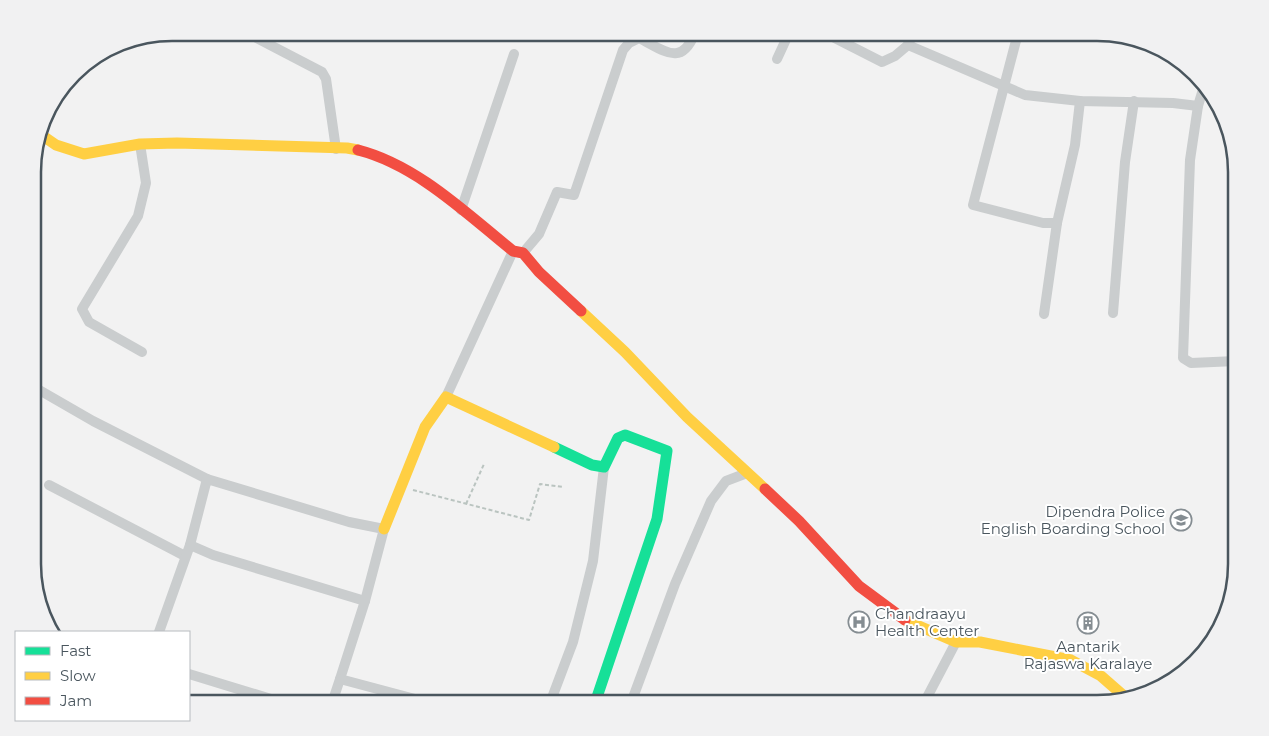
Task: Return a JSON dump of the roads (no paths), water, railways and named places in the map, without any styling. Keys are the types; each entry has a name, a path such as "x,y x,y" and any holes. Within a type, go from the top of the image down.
{"street":[{"path":"335,695 365,601 384,530 425,428 446,397 518,252 539,234 557,192 574,195 622,50 632,41"},
{"path":"647,41 674,54 683,52 689,47 691,41"},
{"path":"777,58 785,41"},
{"path":"848,41 882,62 895,56 908,45 909,41"},
{"path":"1016,41 974,205 1043,222 1057,222"},
{"path":"266,42 322,72 326,79 336,149"},
{"path":"908,45 1025,96 1080,101 1134,101 1198,106"},
{"path":"461,210 514,54"},
{"path":"1202,93 1198,106 1190,160 1186,216 1183,358 1191,363 1227,361"},
{"path":"1044,314 1057,222 1074,145 1080,101"},
{"path":"1114,314 1125,162 1134,101"},
{"path":"46,138 56,145 84,154 140,144 247,144 336,149 351,148 374,155 420,180 518,252 625,352 686,417 799,521 859,586 908,623 956,642 980,642 1071,660 1102,676 1121,692"},
{"path":"140,144 146,182 138,216 82,309 90,322 142,352"},
{"path":"41,391 93,421 206,479 349,522 384,530"},
{"path":"446,397 592,465 604,467"},
{"path":"553,695 573,642 593,561 604,467 618,438 625,435 667,451 667,463 657,519 598,695"},
{"path":"634,695 675,584 711,501 726,481 747,473"},
{"path":"159,631 190,545 206,479"},
{"path":"49,485 185,556"},
{"path":"190,545 213,555 365,601"},
{"path":"929,694 956,642"},
{"path":"190,674 255,695"},
{"path":"340,679 399,695"}],"place":[{"name":"Dipendra Police English Boarding School","path":"1181,520"},
{"name":"Chandraayu Health Center","path":"859,622"},
{"name":"Aantarik Rajaswa Karalaye","path":"1088,623"}]}
